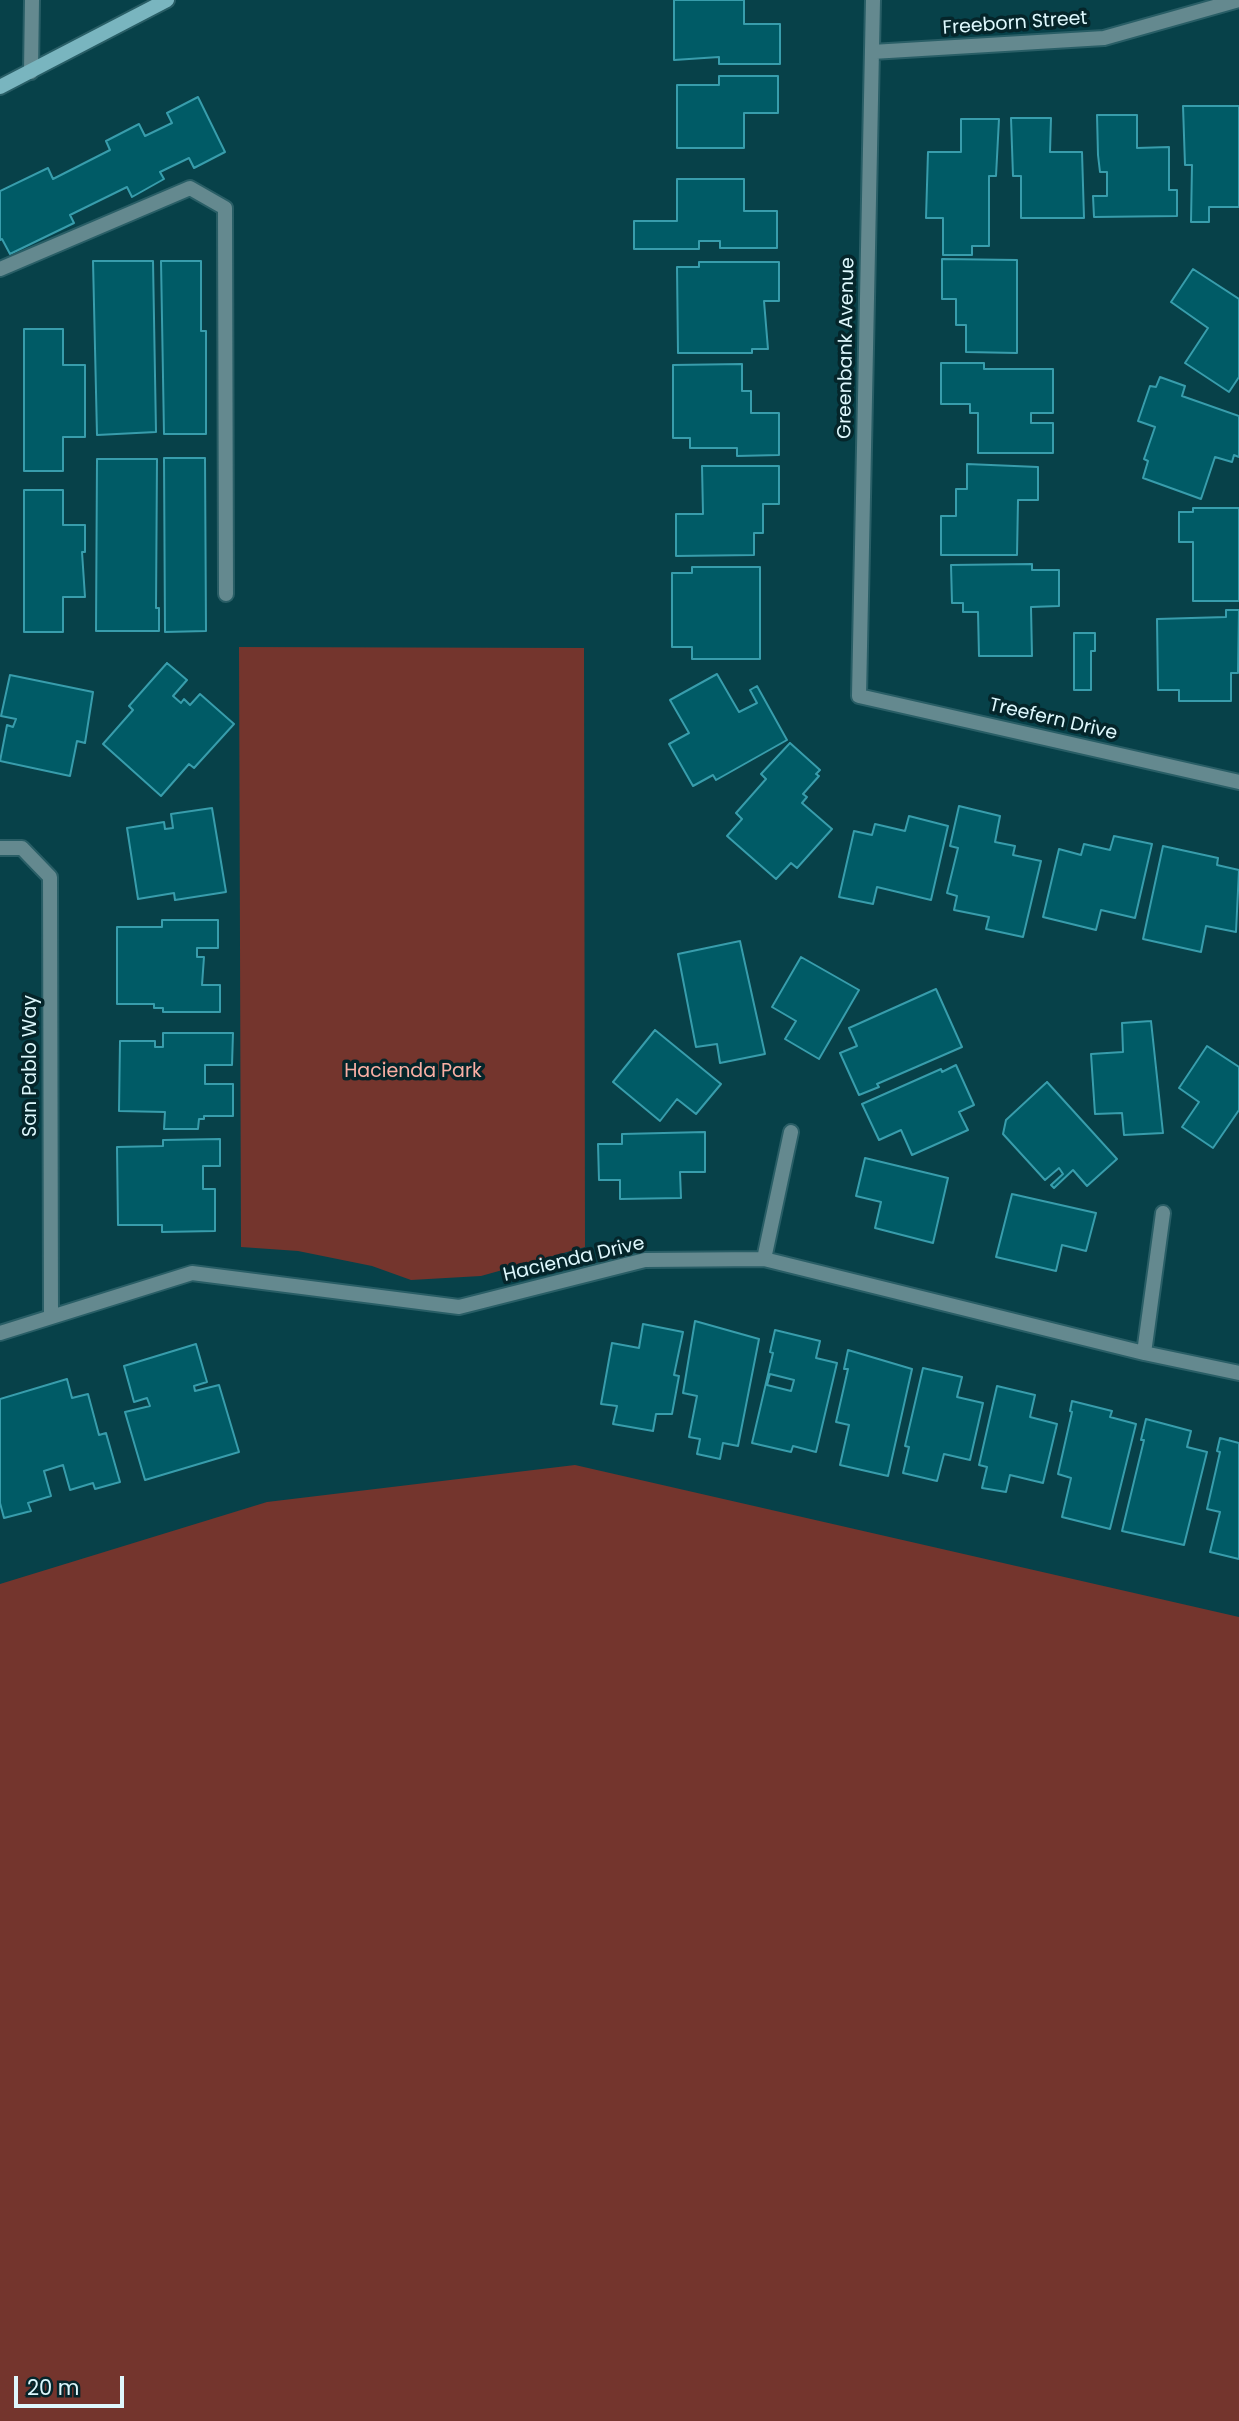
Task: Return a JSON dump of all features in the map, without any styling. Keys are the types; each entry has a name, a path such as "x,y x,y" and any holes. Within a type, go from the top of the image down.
{"street":[{"path":"31,72 32,0"},
{"path":"0,87 167,0"},
{"name":"Greenbank Avenue","path":"859,696 873,0"},
{"name":"Freeborn Street","path":"872,52 1104,38 1239,0"},
{"path":"0,269 190,188 225,208 226,594"},
{"name":"Treefern Drive","path":"859,696 1239,782"},
{"name":"San Pablo Way","path":"0,848 22,848 50,877 51,1316"},
{"path":"764,1258 790,1132"},
{"path":"1144,1353 1163,1213"},
{"name":"Hacienda Drive","path":"0,1333 192,1273 459,1307 645,1260 764,1258 1144,1353 1239,1373"}],"green space":[{"name":"Hacienda Park","path":"239,647 584,648 585,1247 481,1276 411,1280 372,1266 298,1251 241,1247"},
{"path":"575,1465 1239,1617 1239,2421 0,2421 0,1584 267,1502"}],"building":[{"path":"674,0 744,0 744,24 780,24 780,64 719,64 719,57 674,60"},
{"path":"719,76 778,76 778,113 744,113 744,148 677,148 677,85 719,85"},
{"path":"198,97 225,152 194,168 189,158 160,172 164,179 132,197 127,187 70,215 74,223 10,254 2,239 0,240 0,191 48,168 53,179 110,150 106,141 139,124 145,136 172,123 167,113"},
{"path":"1183,106 1239,106 1239,207 1209,207 1209,222 1191,222 1192,165 1185,165"},
{"path":"1097,115 1137,115 1137,148 1169,147 1169,190 1177,190 1177,216 1094,217 1093,196 1107,196 1107,172 1100,172"},
{"path":"1011,118 1051,118 1050,152 1082,152 1084,218 1021,218 1021,176 1013,176"},
{"path":"961,119 999,119 996,176 989,176 989,246 972,246 972,255 943,255 943,218 926,218 928,152 961,152"},
{"path":"677,179 744,179 744,211 777,211 777,248 720,248 720,241 699,241 699,249 634,249 634,221 677,221"},
{"path":"942,259 1017,260 1017,353 966,352 966,325 956,325 956,299 942,299"},
{"path":"93,261 153,261 156,432 97,435"},
{"path":"161,261 201,261 201,331 206,331 206,434 164,434"},
{"path":"699,262 779,262 779,301 764,301 768,349 752,349 752,353 678,353 677,267 699,267"},
{"path":"1193,269 1239,299 1239,377 1229,392 1185,363 1208,328 1171,302"},
{"path":"24,329 63,329 63,365 85,365 85,437 63,437 63,471 24,471"},
{"path":"941,363 984,363 984,369 1053,369 1053,413 1031,413 1031,423 1053,423 1053,453 978,453 978,413 970,413 970,404 941,404"},
{"path":"742,364 742,391 751,391 751,413 779,413 779,455 737,456 737,448 690,448 690,438 673,438 673,365"},
{"path":"1160,377 1185,386 1182,396 1239,416 1239,457 1234,455 1232,462 1215,457 1201,499 1143,478 1148,461 1144,459 1155,427 1138,421 1150,386 1156,387"},
{"path":"164,458 205,458 206,631 165,632"},
{"path":"97,459 157,459 156,608 159,608 159,631 96,631"},
{"path":"967,464 1038,467 1038,500 1018,500 1017,555 941,555 941,516 956,516 956,489 967,489"},
{"path":"702,466 779,466 779,504 763,504 763,533 754,533 754,555 676,556 676,514 703,514"},
{"path":"24,490 63,490 63,525 85,525 85,552 82,552 85,597 63,597 63,632 24,632"},
{"path":"1193,508 1239,508 1239,601 1193,601 1193,542 1179,542 1179,512 1193,512"},
{"path":"1032,564 1032,570 1059,570 1059,606 1031,607 1032,656 979,656 978,612 963,612 963,603 952,603 951,565"},
{"path":"692,567 760,567 760,659 692,659 692,647 672,647 672,573 692,573"},
{"path":"1226,610 1239,610 1238,673 1231,673 1231,701 1179,701 1179,690 1158,690 1157,619 1226,617"},
{"path":"1074,633 1095,633 1095,651 1091,651 1091,690 1074,690"},
{"path":"167,663 187,680 173,696 181,703 184,699 190,705 200,694 234,724 194,768 189,764 161,796 103,744 133,710 129,706"},
{"path":"717,674 739,712 757,703 750,690 757,686 787,740 716,780 713,775 693,786 669,744 689,733 670,700"},
{"path":"10,675 93,692 85,743 77,741 70,776 0,761 7,725 13,727 16,719 1,716"},
{"path":"790,743 820,770 816,774 819,776 803,794 807,797 802,803 832,829 797,868 791,863 776,879 727,836 742,819 736,813 766,779 761,774"},
{"path":"959,806 1000,816 995,842 1015,846 1013,855 1041,861 1023,937 986,929 989,917 954,910 957,896 947,893 958,848 950,846"},
{"path":"212,808 226,892 175,900 174,893 138,899 127,828 164,822 165,829 173,828 171,814"},
{"path":"909,816 948,826 931,900 877,887 873,904 839,897 854,831 872,835 875,824 905,831"},
{"path":"1114,836 1152,844 1135,918 1101,910 1096,930 1043,917 1059,849 1081,855 1084,844 1110,850"},
{"path":"1163,846 1218,858 1217,865 1239,870 1236,932 1206,926 1201,952 1143,939"},
{"path":"162,920 218,920 218,948 197,948 197,957 204,957 202,985 220,985 220,1012 163,1012 163,1008 154,1008 154,1004 117,1004 117,927 162,927"},
{"path":"740,941 765,1054 720,1063 717,1044 696,1047 678,954"},
{"path":"801,957 859,990 819,1059 785,1039 796,1021 772,1007"},
{"path":"936,989 962,1047 877,1084 879,1087 859,1095 840,1053 857,1046 849,1028"},
{"path":"1151,1021 1163,1133 1124,1135 1122,1113 1095,1114 1091,1054 1123,1052 1122,1023"},
{"path":"655,1030 721,1084 696,1114 677,1099 660,1121 613,1082"},
{"path":"163,1033 233,1033 232,1065 205,1065 205,1084 233,1084 233,1116 204,1116 204,1119 199,1119 198,1129 164,1129 165,1112 119,1111 120,1041 155,1041 155,1047 163,1047"},
{"path":"1207,1046 1239,1067 1239,1110 1213,1148 1182,1127 1199,1102 1179,1088"},
{"path":"956,1065 974,1105 959,1112 968,1130 912,1155 901,1130 879,1140 862,1104"},
{"path":"1047,1082 1117,1159 1087,1186 1073,1170 1054,1188 1051,1185 1063,1174 1059,1168 1045,1180 1003,1134 1006,1120"},
{"path":"705,1132 705,1172 680,1172 681,1198 620,1199 620,1180 599,1180 598,1144 622,1144 622,1134"},
{"path":"220,1139 220,1166 203,1166 203,1189 215,1189 215,1231 162,1232 162,1225 118,1225 117,1147 163,1146 163,1140"},
{"path":"865,1158 948,1178 933,1243 875,1228 881,1202 856,1196"},
{"path":"1012,1194 1096,1213 1086,1251 1062,1245 1056,1271 996,1257"},
{"path":"695,1321 759,1339 738,1446 723,1443 720,1459 697,1454 700,1439 689,1437 697,1396 683,1393"},
{"path":"643,1324 683,1332 674,1375 679,1376 672,1414 656,1414 653,1431 613,1424 617,1406 601,1404 612,1343 639,1348"},
{"path":"775,1330 820,1341 816,1358 837,1363 816,1452 793,1446 791,1452 752,1443 773,1353 770,1352","holes":["770,1374 794,1380 791,1391 767,1385"]},
{"path":"196,1344 207,1382 194,1386 195,1391 219,1385 239,1452 145,1480 125,1412 150,1406 147,1398 134,1402 124,1366"},
{"path":"848,1350 912,1369 888,1476 840,1465 849,1425 836,1422 848,1369 844,1369"},
{"path":"923,1368 962,1377 957,1397 983,1403 970,1460 944,1454 937,1481 903,1473 909,1447 905,1446"},
{"path":"67,1379 72,1398 88,1394 99,1435 106,1433 120,1482 95,1489 93,1483 70,1490 63,1465 44,1471 51,1496 28,1503 31,1511 4,1518 0,1503 0,1399"},
{"path":"997,1386 1035,1395 1030,1417 1057,1424 1043,1483 1010,1475 1006,1492 982,1488 987,1467 979,1465"},
{"path":"1072,1401 1112,1411 1110,1417 1136,1424 1110,1529 1062,1517 1071,1478 1058,1474"},
{"path":"1146,1419 1191,1431 1187,1447 1207,1452 1184,1545 1122,1531 1144,1440 1141,1440"},
{"path":"1220,1438 1239,1443 1239,1559 1210,1552 1220,1512 1207,1509 1220,1452 1217,1451"}]}
